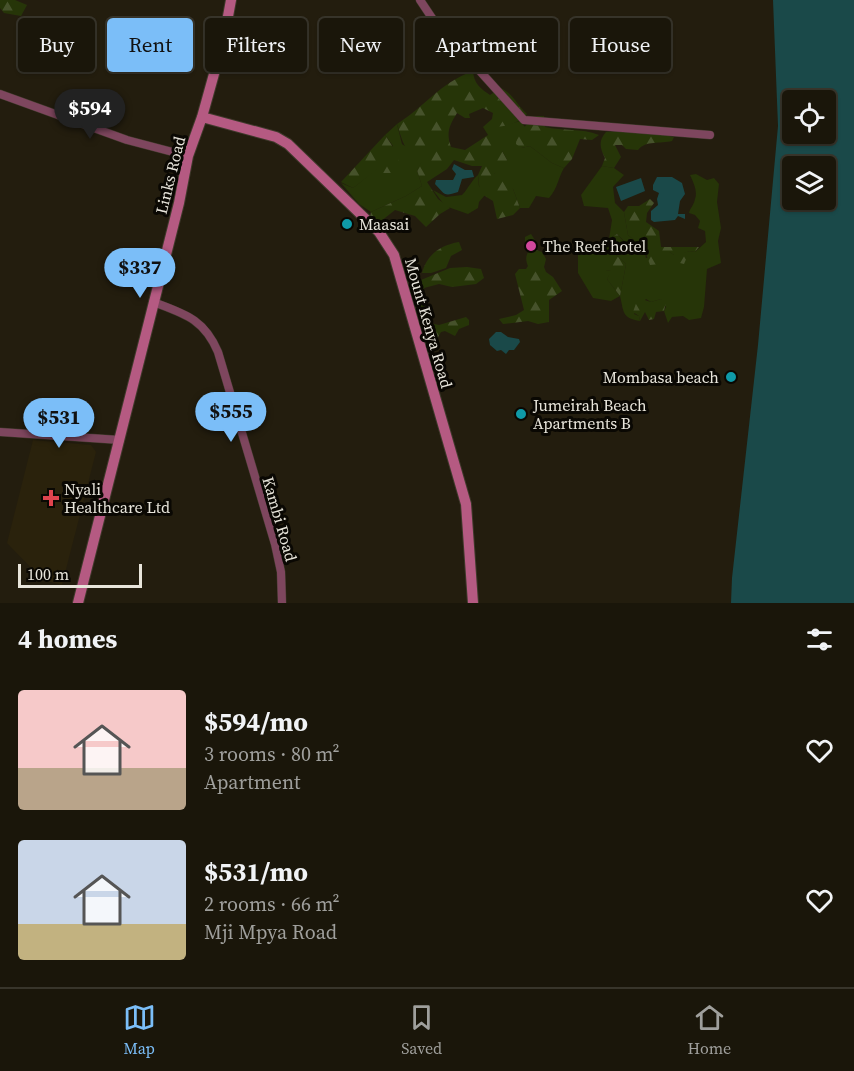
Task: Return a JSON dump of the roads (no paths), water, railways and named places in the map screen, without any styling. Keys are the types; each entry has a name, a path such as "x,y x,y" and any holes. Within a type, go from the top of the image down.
{"main road":[{"name":"Links Road","path":"78,603 179,203 188,156 202,117 224,38 231,0"},
{"name":"Mount Kenya Road","path":"202,117 276,137 288,144 379,232 388,244 394,255 466,504 473,603"}],"street":[{"path":"420,0 432,18 524,120 710,135"},
{"path":"0,94 127,140 188,156"},
{"name":"Kambi Road","path":"153,303 196,321 209,334 218,352 275,544 281,572 282,603"},
{"path":"0,432 120,440"}],"water":[{"path":"773,0 854,0 854,603 731,603 778,126"},
{"path":"454,164 465,170 472,170 474,177 462,179 458,192 447,194 435,184 436,180 453,180 456,174 452,169"},
{"path":"657,177 672,177 682,183 685,194 680,201 678,214 685,214 685,219 678,216 675,220 654,222 651,220 651,211 658,205 659,193 653,190"},
{"path":"641,178 645,191 621,201 616,187"},
{"path":"496,332 519,339 520,342 514,350 509,350 506,354 501,350 497,351 490,345 489,339"}],"place":[{"name":"Maasai","path":"347,224"},
{"name":"The Reef hotel","path":"531,246"},
{"name":"Mombasa beach","path":"731,377"},
{"name":"Jumeirah Beach Apartments B","path":"521,414"},
{"name":"Nyali Healthcare Ltd","path":"51,498"}]}
